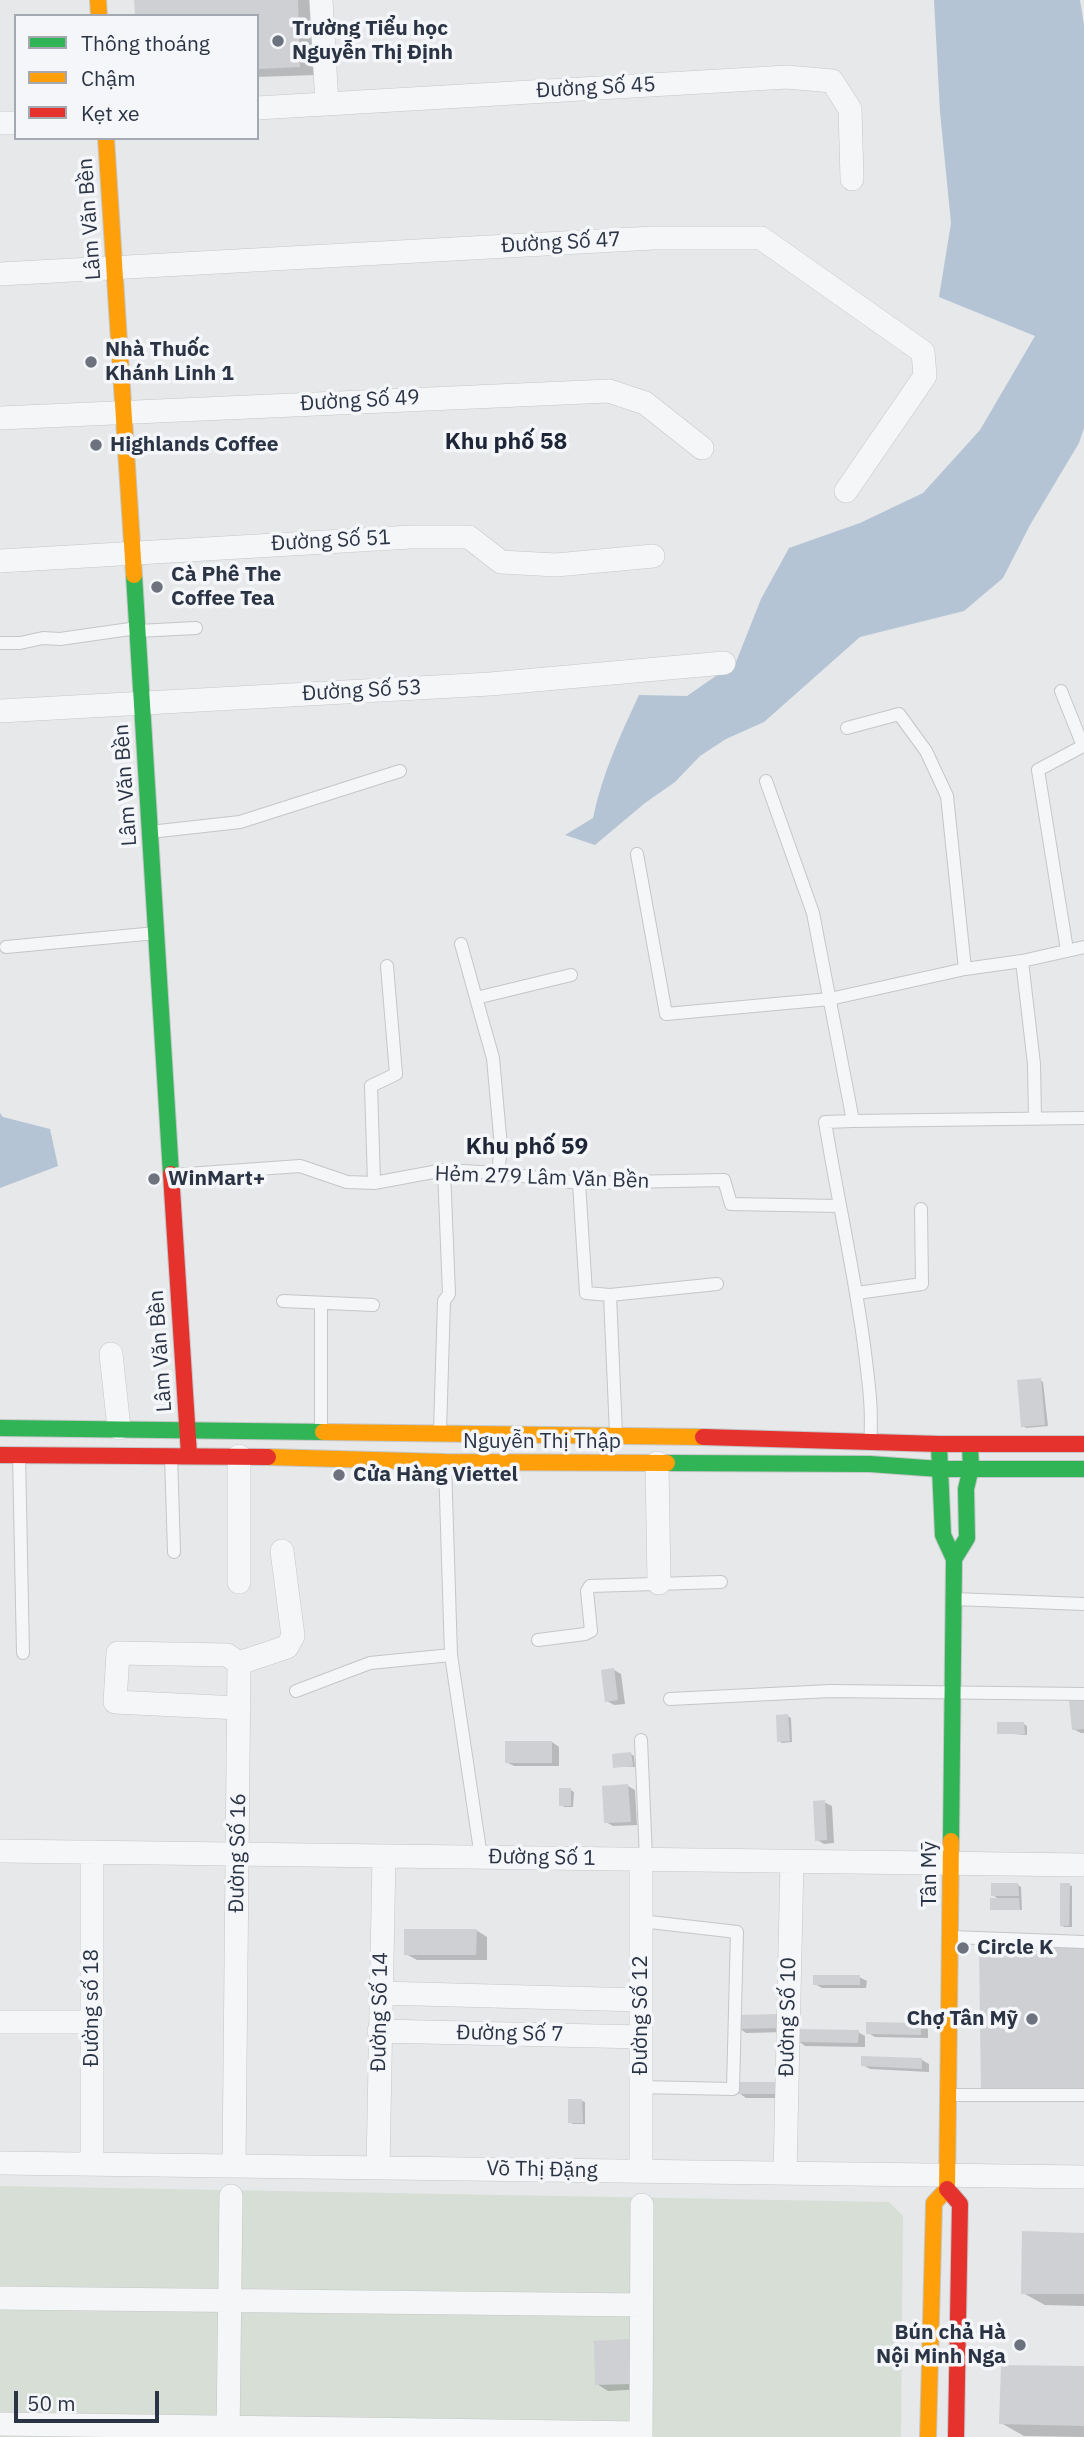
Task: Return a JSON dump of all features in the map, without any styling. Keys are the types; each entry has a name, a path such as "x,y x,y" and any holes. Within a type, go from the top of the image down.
{"main road":[{"name":"Lâm Văn Bền","path":"106,140 189,1455"},
{"name":"Nguyễn Thị Thập","path":"0,1428 616,1435 939,1444 1084,1444"},
{"path":"870,1442 870,1464"},
{"name":"Tân Mỹ","path":"954,1559 967,1538 966,1489 971,1468 970,1443"},
{"name":"Tân Mỹ","path":"928,2437 934,2203 947,2182 951,1937 954,1559 943,1535 939,1444"},
{"name":"Nguyễn Thị Thập","path":"0,1455 189,1455 445,1462 870,1464 940,1469 1084,1469"},
{"name":"Tân Mỹ","path":"947,2182 960,2204 956,2437"},
{"path":"930,2387 958,2388"}],"street":[{"path":"321,0 327,104"},
{"name":"Đường Số 45","path":"259,108 787,77 832,81 850,109 852,179"},
{"name":"Đường Số 47","path":"0,275 653,239 761,238 923,352 925,376 846,491"},
{"name":"Đường Số 49","path":"0,418 609,391 645,403 702,448"},
{"name":"Đường Số 51","path":"0,561 397,537 468,537 501,562 556,565 653,556"},
{"name":"Đường Số 53","path":"0,711 490,684 724,663"},
{"path":"111,1354 119,1428"},
{"path":"239,1456 239,1582"},
{"path":"657,1464 659,1583"},
{"path":"239,1708 115,1702 118,1653 227,1655 239,1663 287,1647 293,1636 282,1551"},
{"name":"Đường Số 16","path":"233,2166 239,1854 239,1663"},
{"name":"Đường Số 1","path":"0,1851 1084,1865"},
{"name":"Đường số 18","path":"92,1852 92,2164"},
{"name":"Đường Số 14","path":"378,2168 384,1856"},
{"name":"Đường Số 12","path":"641,2171 640,1921 643,1859"},
{"name":"Đường Số 10","path":"785,2173 792,1861"},
{"name":"Đường Số 7","path":"380,1993 640,2000"},
{"path":"0,2022 92,2022"},
{"name":"Đường Số 7","path":"379,2031 640,2037"},
{"name":"Võ Thị Đặng","path":"0,2163 785,2173 947,2182 1084,2176"},
{"path":"228,2432 231,2196"},
{"path":"0,2424 228,2432 641,2435 642,2206"},
{"path":"0,2298 641,2305"}],"lane":[{"path":"0,643 137,630 196,628"},
{"path":"1061,691 1083,746 1038,770 1067,950"},
{"path":"847,728 899,714 926,751 947,796 965,969"},
{"path":"149,832 240,822 400,771"},
{"path":"766,781 813,913 853,1121"},
{"path":"637,854 666,1014 830,999 965,969 1022,961 1084,947"},
{"path":"6,947 156,933"},
{"path":"461,944 493,1058 502,1147 498,1173"},
{"path":"1022,961 1034,1064 1035,1119"},
{"path":"374,1183 371,1086 396,1074 387,966"},
{"path":"476,998 571,975"},
{"path":"870,1442 872,1415 857,1293 825,1122 1084,1118"},
{"name":"Hẻm 279 Lâm Văn Bền","path":"171,1175 300,1166 347,1182 374,1183 444,1170 498,1173 579,1183 724,1180 731,1205 839,1206"},
{"path":"440,1434 444,1301 449,1294 444,1170"},
{"path":"579,1183 586,1293 610,1295 717,1284"},
{"path":"857,1293 922,1284 921,1209"},
{"path":"610,1295 616,1435"},
{"path":"283,1301 373,1305"},
{"path":"321,1303 321,1431"},
{"path":"19,1455 23,1653"},
{"path":"171,1455 174,1552"},
{"path":"445,1462 451,1655 481,1857"},
{"path":"538,1640 591,1631 587,1591 590,1586 721,1582"},
{"path":"954,1599 1084,1604"},
{"path":"296,1691 370,1662 451,1655"},
{"path":"670,1699 831,1691 1084,1694"},
{"path":"641,1740 643,1859"},
{"path":"640,1921 737,1932 733,2090 641,2087"},
{"path":"951,1937 1084,1942"},
{"path":"949,2095 1084,2095"}],"shaded area":[{"path":"0,2186 889,2202 903,2216 901,2437 0,2437"}],"water":[{"path":"934,0 1080,0 1084,25 1084,428 1079,443 1030,525 1003,578 964,611 860,637 764,722 726,739 700,756 675,782 595,845 565,835 593,818 606,771 639,695 687,696 736,662 761,599 789,548 860,523 923,493 980,430 1035,336 939,297 951,223 940,112"},
{"path":"0,1113 3,1117 50,1129 58,1166 0,1188"}],"building":[{"name":"Trường Tiểu học Nguyễn Thị Định","path":"134,0 298,0 300,67 259,69 259,14 135,14"},
{"path":"1041,1378 1045,1425 1021,1427 1017,1380"},
{"path":"614,1668 618,1700 605,1702 601,1670"},
{"path":"1084,1699 1084,1729 1072,1730 1069,1700"},
{"path":"788,1714 790,1741 777,1742 776,1715"},
{"path":"997,1722 1024,1722 1025,1734 997,1734"},
{"path":"505,1741 552,1741 552,1763 505,1763"},
{"path":"631,1752 633,1766 613,1768 612,1754"},
{"path":"628,1784 631,1822 604,1823 602,1786"},
{"path":"559,1788 571,1788 571,1806 559,1806"},
{"path":"825,1800 827,1840 815,1841 813,1801"},
{"path":"991,1883 1018,1883 1019,1896 991,1896"},
{"path":"1060,1883 1070,1883 1069,1926 1060,1926"},
{"path":"990,1898 1019,1898 1020,1910 990,1910"},
{"path":"404,1929 477,1929 476,1955 404,1955"},
{"name":"Chợ Tân Mỹ","path":"1084,1945 1084,2093 981,2094 979,1946"},
{"path":"813,1975 860,1975 860,1985 813,1985"},
{"path":"779,2014 780,2028 737,2029 737,2015"},
{"path":"866,2022 921,2023 921,2035 866,2034"},
{"path":"797,2029 859,2030 858,2043 796,2042"},
{"path":"861,2056 922,2058 922,2069 861,2066"},
{"path":"737,2082 778,2082 779,2094 737,2094"},
{"path":"568,2099 582,2099 583,2123 568,2123"},
{"path":"1022,2231 1084,2233 1084,2294 1021,2294"},
{"path":"632,2339 634,2384 595,2385 594,2341"},
{"path":"1001,2365 1084,2366 1084,2426 999,2424"}],"traffic: fast":[{"path":"134,575 171,1174"},
{"path":"0,1428 323,1432"},
{"path":"939,1446 943,1535 954,1559 951,1841"},
{"path":"954,1559 967,1538 966,1489 971,1468 970,1446"},
{"path":"667,1463 1084,1469"}],"traffic: slow":[{"path":"98,0 99,14"},
{"path":"106,140 134,575"},
{"path":"323,1432 703,1437"},
{"path":"268,1457 445,1462 667,1463"},
{"path":"928,2437 934,2203 947,2189 951,1841"}],"traffic: jam":[{"path":"171,1174 189,1455"},
{"path":"703,1437 939,1444 1084,1444"},
{"path":"0,1455 268,1457"},
{"path":"947,2189 960,2204 956,2437"}],"place":[{"name":"Trường Tiểu học Nguyễn Thị Định","path":"278,41"},
{"name":"Nhà Thuốc Khánh Linh 1","path":"91,362"},
{"name":"Highlands Coffee","path":"96,445"},
{"name":"Cà Phê The Coffee Tea","path":"157,587"},
{"name":"WinMart+","path":"154,1179"},
{"name":"Cửa Hàng Viettel","path":"339,1475"},
{"name":"Circle K","path":"963,1948"},
{"name":"Chợ Tân Mỹ","path":"1032,2019"},
{"name":"Bún chả Hà Nội Minh Nga","path":"1020,2345"}],"district":[{"name":"Khu phố 58","path":"506,442"},
{"name":"Khu phố 59","path":"527,1147"}]}
